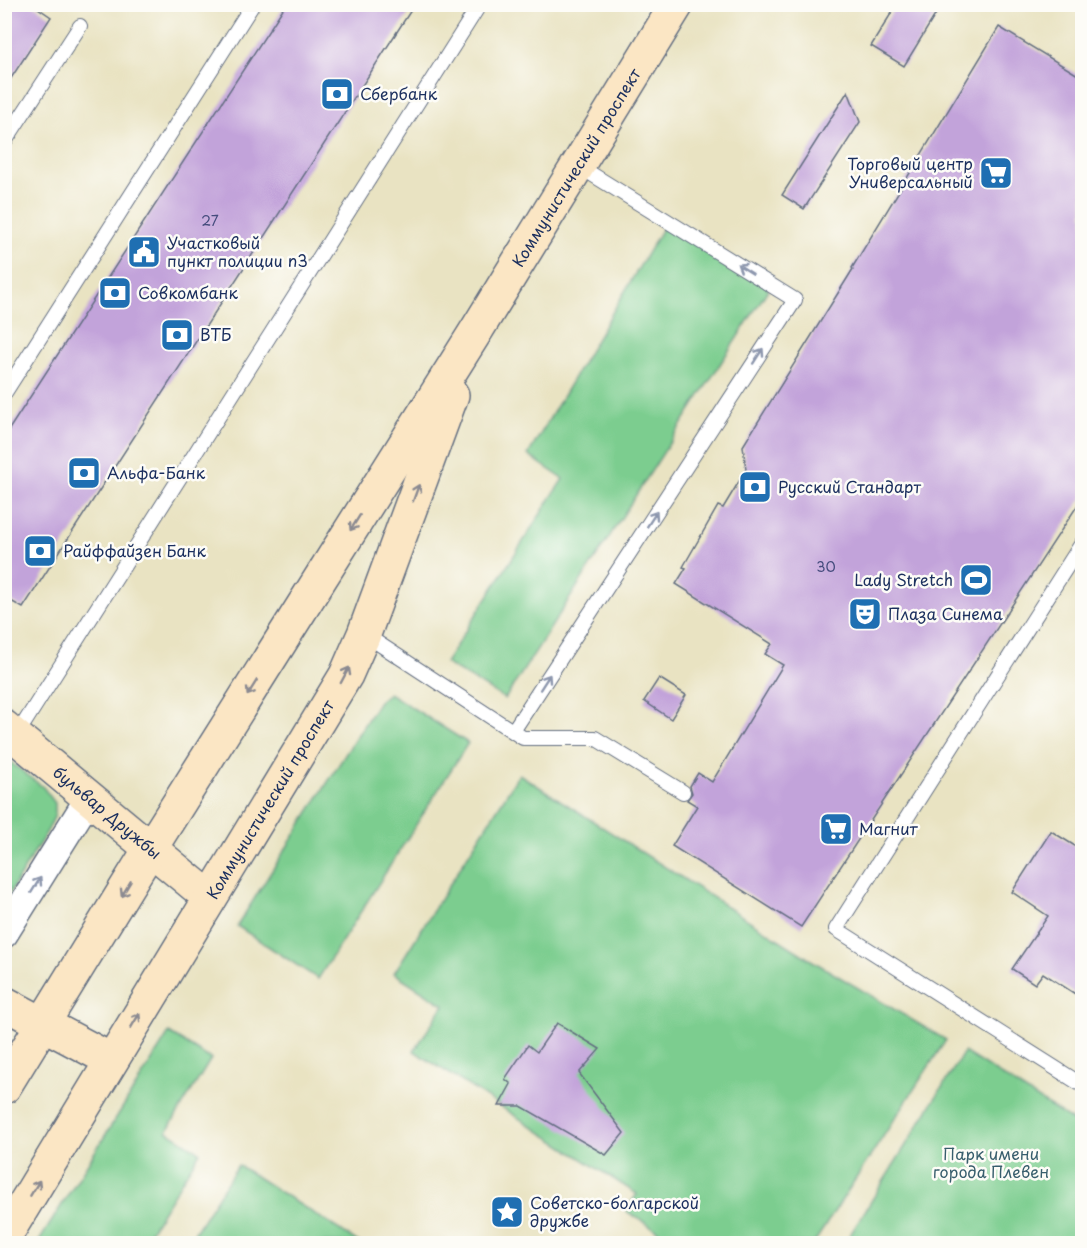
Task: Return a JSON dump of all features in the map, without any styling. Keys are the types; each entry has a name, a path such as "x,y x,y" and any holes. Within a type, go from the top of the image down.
{"main road":[{"name":"Коммунистический проспект","path":"4,1087 150,849 476,331 677,4"},
{"name":"Коммунистический проспект","path":"4,1238 346,675 364,634 476,331"},
{"name":"бульвар Дружбы","path":"10,732 210,898"},
{"path":"4,1003 111,1060"}],"street":[{"path":"4,934 89,798"}],"lane":[{"path":"4,394 253,4"},
{"path":"10,732 480,4"},
{"path":"4,143 80,26"},
{"path":"513,732 795,300 577,165"},
{"path":"1083,543 836,929 1083,1085"},
{"path":"364,634 523,738 595,738 683,792"}],"green space":[{"path":"667,220 771,285 505,699 445,663 563,479 528,455"},
{"path":"389,693 468,743 318,979 237,926 379,701"},
{"path":"5,758 43,787 55,803 55,815 5,901"},
{"path":"519,774 811,960 946,1040 814,1243 677,1243 626,1211 637,1194 414,1051 444,1005 394,973"},
{"path":"169,1033 211,1059 167,1131 200,1152 143,1243 38,1243"},
{"name":"Парк имени города Плевен","path":"964,1052 1082,1127 1082,1243 845,1243"},
{"path":"238,1165 360,1243 188,1243"}],"building":[{"path":"4,4 32,4 51,17 4,89"},
{"path":"286,4 415,4 23,608 4,597 4,437"},
{"path":"897,4 942,4 904,66 871,46"},
{"name":"Плаза Синема","path":"999,27 1083,78 1083,497 801,927 672,846 697,806 687,800 692,793 690,786 698,773 712,782 783,665 765,654 772,644 676,584 686,568 683,567 718,506 723,508 746,470 743,446"},
{"path":"848,91 860,122 804,209 782,195"},
{"path":"659,678 686,695 671,719 644,701"},
{"path":"1051,831 1083,851 1083,999 1043,973 1035,984 1012,969 1048,916 1012,892"},
{"path":"557,1023 600,1049 579,1073 624,1133 606,1155 521,1106 499,1106 511,1084 505,1079 528,1045 537,1052"}],"place":[{"name":"Сбербанк","path":"337,94"},
{"name":"Торговый центр Универсальный","path":"996,173"},
{"name":"Участковый пункт полиции n3","path":"144,252"},
{"name":"Совкомбанк","path":"115,293"},
{"name":"ВТБ","path":"177,335"},
{"name":"Альфа-Банк","path":"84,473"},
{"name":"Русский Стандарт","path":"755,487"},
{"name":"Райффайзен Банк","path":"40,551"},
{"name":"Lady Stretch","path":"976,580"},
{"name":"Плаза Синема","path":"865,614"},
{"name":"Магнит","path":"836,829"},
{"name":"Советско-болгарской дружбе","path":"507,1212"}]}
